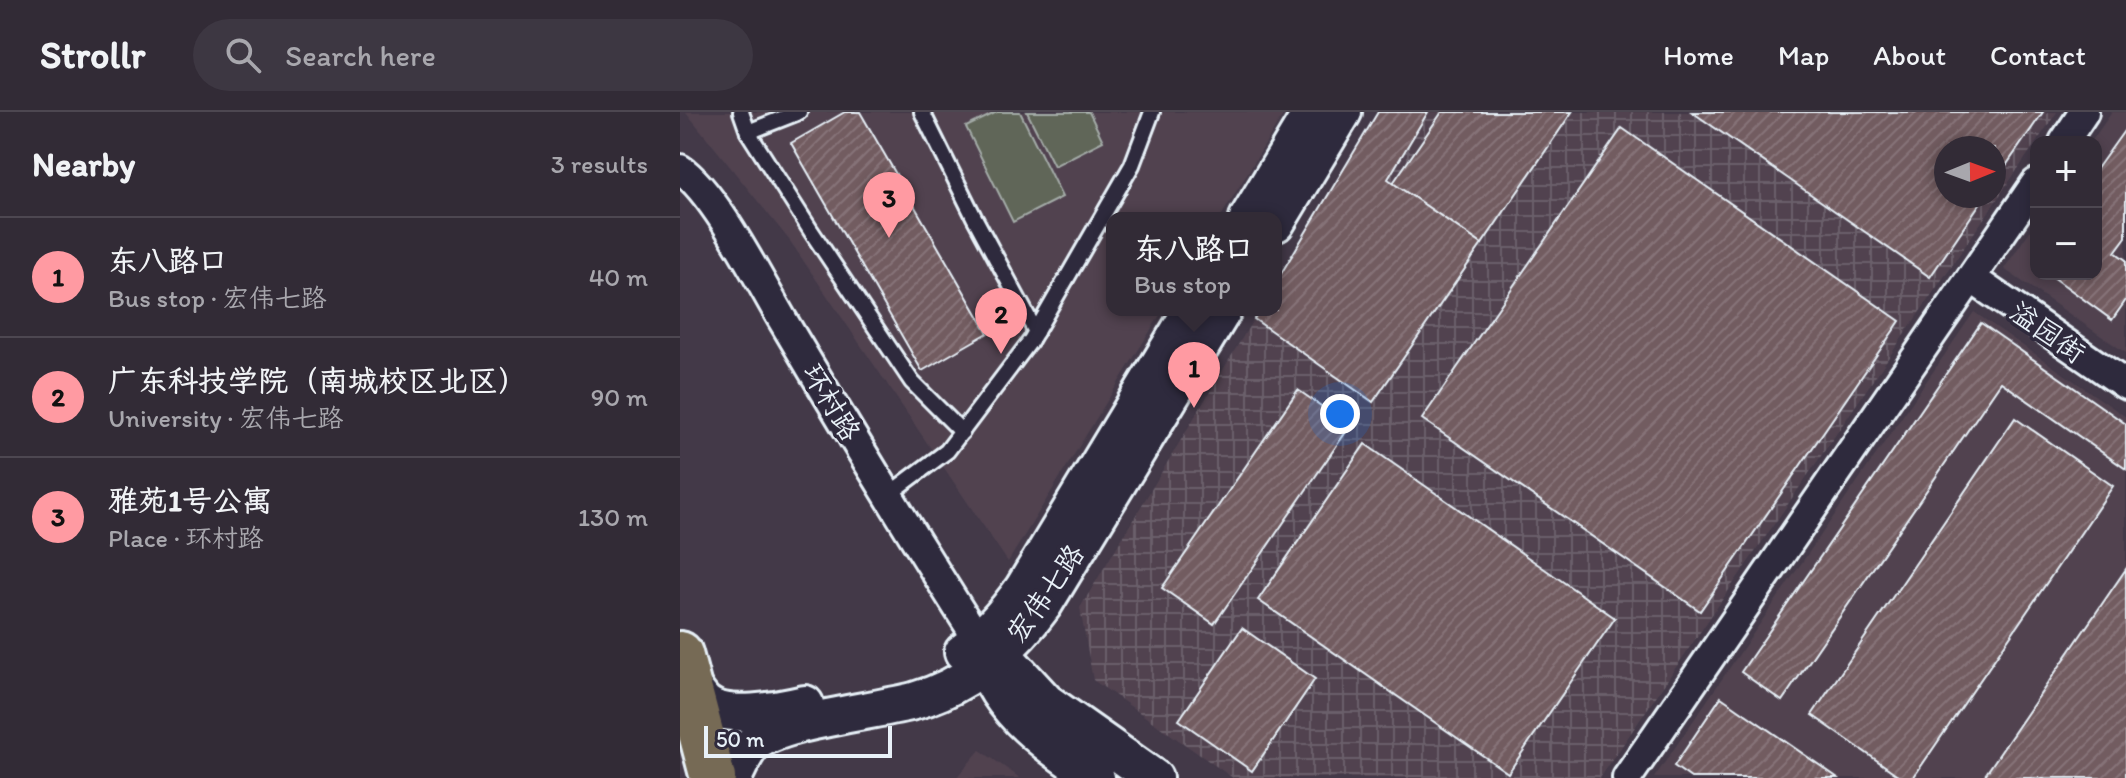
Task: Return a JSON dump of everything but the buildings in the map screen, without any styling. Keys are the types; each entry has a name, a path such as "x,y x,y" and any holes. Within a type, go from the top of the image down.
{"main road":[{"path":"684,668 713,778"}],"street":[{"path":"1252,212 1312,112"},
{"path":"1282,213 1343,112"},
{"path":"2068,136 2084,112"},
{"name":"环村路","path":"680,169 694,178 727,227 988,654"},
{"path":"1627,778 2030,192"},
{"name":"溢园街","path":"1971,278 2126,385"},
{"name":"宏伟七路","path":"988,654 1006,613 1188,316"},
{"name":"宏伟七路","path":"733,778 751,746 776,731 916,700 955,684 988,654 1024,631 1044,604 1219,316"},
{"path":"988,654 1024,725 1096,778"},
{"path":"988,654 1046,702 1154,778"},
{"name":"宏伟七路","path":"684,668 705,704 735,712 773,711 912,678 949,662 988,654"}],"lane":[{"path":"741,112 748,132 912,382 962,432"},
{"path":"748,132 799,112"},
{"path":"922,112 1036,332"},
{"path":"888,495 947,451 1036,332 1132,165 1152,112"}],"shaded area":[{"path":"686,112 1285,112 1224,212 1106,212 1106,316 1159,316 1008,562 790,241"},
{"path":"1378,112 2057,112 2041,136 2030,136 2030,151 2006,186 2006,136 1934,136 1934,208 1991,208 1600,778 1233,778 1093,680 1080,608 1255,316 1282,316 1282,272"},
{"path":"2112,112 2126,112 2126,353 2004,269 2030,231 2030,280 2102,280 2102,136 2095,136"},
{"path":"1974,312 2126,417 2126,778 1654,778"},
{"path":"980,750 1020,778 956,778"}],"green space":[{"path":"997,112 1020,112 1062,197 1013,222 966,127"},
{"path":"1027,112 1089,112 1103,141 1054,166"}],"place":[{"name":"雅苑1号公寓","path":"889,238"},
{"name":"广东科技学院（南城校区北区）","path":"1001,354"},
{"name":"东八路口","path":"1194,408"}]}
